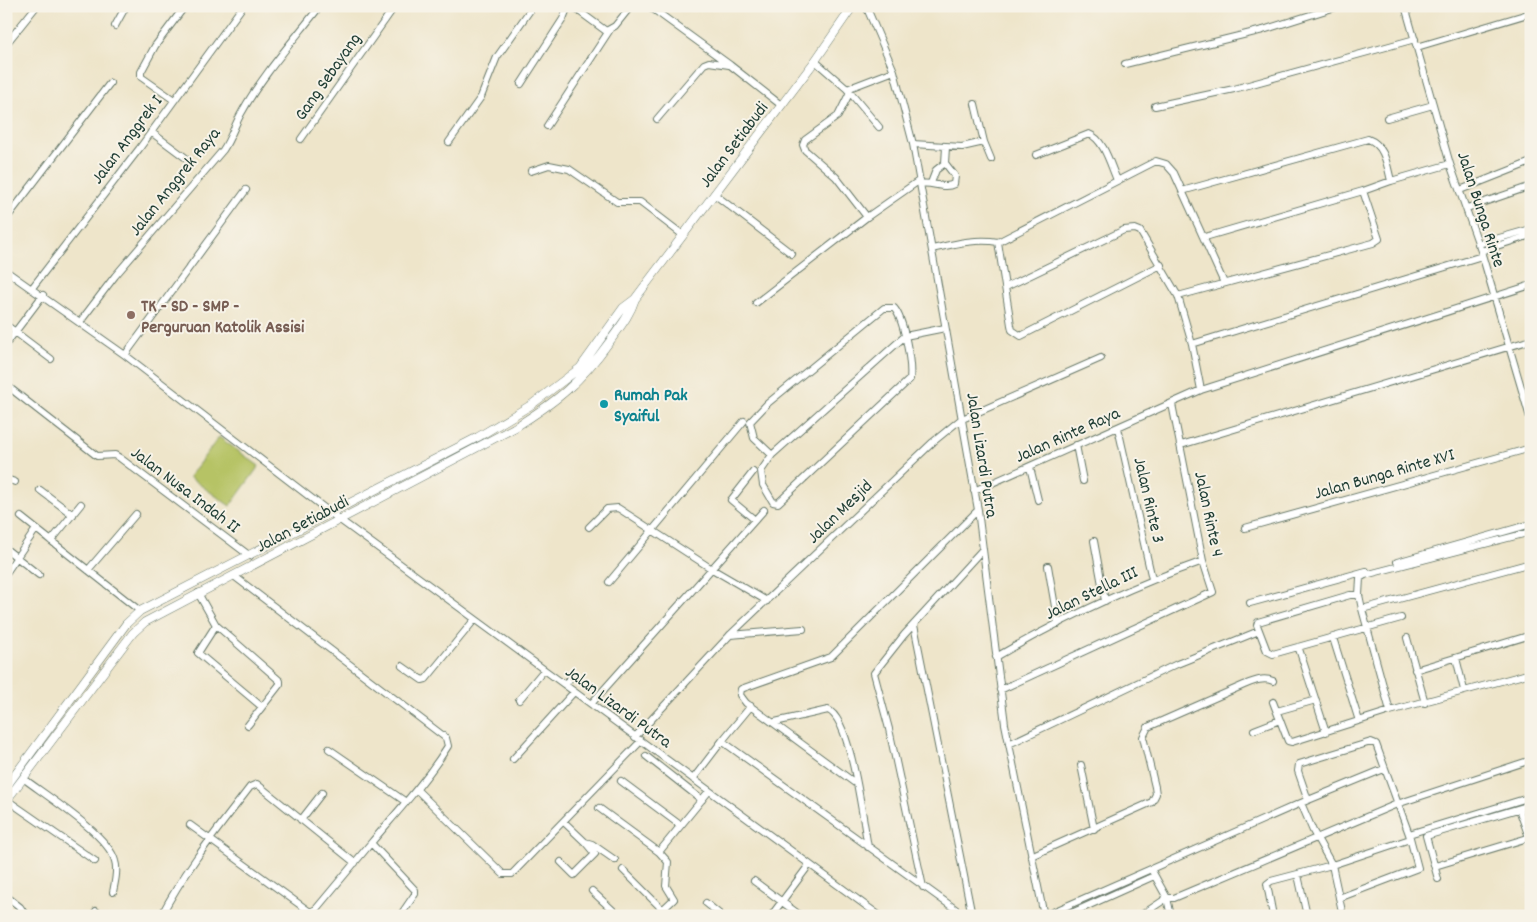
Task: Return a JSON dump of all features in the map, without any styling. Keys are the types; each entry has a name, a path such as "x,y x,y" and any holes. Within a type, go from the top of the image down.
{"main road":[{"name":"Jalan Setiabudi","path":"6,787 126,624 140,611 332,514 478,437 552,391 585,363 623,308 635,299 815,61 854,6"},
{"name":"Jalan Setiabudi","path":"7,801 133,633 145,622 514,428 549,406 572,388 589,371 630,313 635,299"}],"street":[{"path":"115,26 126,6"},
{"name":"Jalan Anggrek I","path":"32,288 151,132 243,6"},
{"name":"Jalan Anggrek Raya","path":"80,322 115,276 223,150 242,112 263,80 320,6"},
{"name":"Gang Sebayang","path":"301,139 395,6"},
{"path":"449,142 481,97 497,57 533,6"},
{"path":"521,84 563,19 568,6"},
{"path":"572,6 604,30 609,31"},
{"path":"547,126 609,31 631,6"},
{"path":"648,6 730,65 781,105"},
{"name":"Jalan Lizardi Putra","path":"866,6 894,71 913,144 960,420 978,510 1000,690 1009,744 1030,856 1044,916"},
{"path":"1125,64 1263,30 1340,6"},
{"name":"Jalan Bunga Rinte","path":"1405,6 1450,164 1480,251 1531,421"},
{"path":"6,44 35,8"},
{"path":"174,100 141,77 141,72 155,46 182,8"},
{"path":"1417,47 1531,13"},
{"path":"1155,106 1234,89 1415,39"},
{"path":"815,61 849,90 879,127"},
{"path":"657,119 704,64 709,62 730,65"},
{"path":"866,216 836,177 805,150 802,145 805,140 838,116 849,90 894,71"},
{"path":"6,219 110,83"},
{"path":"975,104 990,159"},
{"path":"1387,118 1434,105"},
{"path":"151,132 186,158"},
{"path":"1036,155 1089,134 1096,138 1103,148 1117,180"},
{"path":"1182,191 1368,138 1378,144 1382,150 1391,180"},
{"path":"913,144 962,147 984,142"},
{"path":"756,303 866,216 920,182 947,187 954,184 955,176 945,163 946,147"},
{"path":"1460,190 1531,162 1531,158"},
{"path":"932,249 963,242 987,240 998,242 1156,161 1169,167 1205,237 1224,283"},
{"path":"931,183 936,170 945,163"},
{"path":"1205,237 1363,191 1391,180 1450,164"},
{"path":"531,171 549,165 569,169 617,202 640,202 683,235"},
{"path":"1466,208 1531,186"},
{"path":"125,355 246,190"},
{"path":"1178,296 1377,241 1379,239 1376,226 1363,191"},
{"path":"714,194 792,254"},
{"path":"1006,286 1130,229 1140,231 1178,296 1192,344 1201,390"},
{"path":"1480,251 1531,229"},
{"path":"1192,344 1531,235"},
{"path":"998,242 1012,330 1021,336 1161,265"},
{"path":"6,271 42,294 125,355 340,520"},
{"name":"Jalan Rinte Raya","path":"974,491 1201,390 1531,285"},
{"path":"6,344 42,294"},
{"path":"772,455 754,438 750,422 768,403 884,308 890,307 896,311 905,336 910,379 776,504 766,492 761,473 772,455 905,336 945,328"},
{"path":"6,325 51,359"},
{"path":"1180,445 1531,340"},
{"name":"Jalan Mesjid","path":"635,737 730,635 933,442 960,420 1101,358"},
{"name":"Jalan Nusa Indah II","path":"6,385 98,456 115,455 120,458 250,556"},
{"name":"Jalan Rinte 4","path":"1000,690 1213,592 1203,561 1172,404"},
{"path":"609,582 653,532 744,421"},
{"name":"Jalan Rinte 3","path":"1118,428 1152,579"},
{"path":"1076,445 1083,481"},
{"name":"Jalan Bunga Rinte XVI","path":"1245,528 1531,448"},
{"path":"1030,467 1038,500"},
{"path":"753,472 731,500 755,520"},
{"path":"6,479 15,482"},
{"path":"40,490 73,515"},
{"path":"51,541 81,504"},
{"path":"590,528 607,509 614,507 712,569 767,600"},
{"path":"591,704 764,510"},
{"path":"855,782 775,722 750,706 740,696 743,688 831,657 978,510"},
{"path":"88,570 136,514"},
{"path":"21,517 140,611"},
{"name":"Jalan Lizardi Putra","path":"340,520 880,916"},
{"path":"1250,603 1531,524"},
{"path":"6,573 36,529"},
{"path":"1390,711 1362,609 1359,595 1360,578 1365,575 1531,532"},
{"path":"1094,541 1105,601"},
{"path":"6,549 39,575"},
{"path":"923,887 889,729 874,674 914,624 982,550"},
{"name":"Jalan Stella III","path":"996,657 1058,624 1152,579 1203,561"},
{"path":"1362,609 1531,564"},
{"path":"1048,566 1058,624"},
{"path":"190,825 310,912 316,909 417,790 448,746 446,738 234,576"},
{"path":"198,593 216,625 280,681 280,684 248,725"},
{"path":"1359,595 1350,595 1263,620 1257,625 1270,654 1299,648 1401,618"},
{"path":"402,666 422,680 426,679 475,619"},
{"path":"914,624 972,916"},
{"path":"216,625 198,653 262,707"},
{"path":"730,635 803,629"},
{"path":"1009,744 1177,664 1259,631"},
{"path":"1416,670 1531,635"},
{"path":"1333,638 1359,721"},
{"path":"1407,638 1424,703"},
{"path":"1299,648 1326,732"},
{"path":"1456,658 1464,690"},
{"path":"519,700 544,670"},
{"path":"1273,702 1290,742 1390,711 1531,673"},
{"path":"565,685 572,676"},
{"path":"1030,856 1152,802 1155,798 1155,787 1144,737 1148,727 1244,685 1258,680 1267,679 1273,681"},
{"path":"513,759 574,692"},
{"path":"1277,711 1316,700"},
{"path":"693,779 750,706"},
{"path":"775,722 824,710 832,711 843,728 868,847"},
{"path":"1254,730 1280,720"},
{"path":"417,790 470,844 503,874 507,875 518,871 641,741"},
{"path":"722,741 965,916"},
{"path":"1308,800 1298,771 1299,764 1371,742 1376,744 1418,863 1416,870 1339,898"},
{"path":"329,749 406,802"},
{"path":"646,756 702,800"},
{"path":"1140,916 1170,907 1178,897 1316,836 1397,804 1530,761"},
{"path":"1081,765 1094,829"},
{"path":"1066,916 1153,872 1301,803 1384,769"},
{"path":"23,778 86,826 111,851 116,868 113,892"},
{"path":"621,781 680,825"},
{"path":"161,916 180,881 209,838 250,787 257,784 354,862"},
{"path":"659,852 709,791"},
{"path":"301,820 322,793"},
{"path":"1272,916 1267,884 1271,881 1332,865 1410,836 1531,797"},
{"path":"7,801 95,861"},
{"path":"1301,803 1332,865 1343,916"},
{"path":"1438,879 1426,836 1531,805"},
{"path":"599,808 659,852 668,862 666,886 674,899 656,916"},
{"path":"1435,866 1530,837 1519,808"},
{"path":"561,862 574,875 595,854 564,822"},
{"path":"585,842 592,844 614,860"},
{"path":"371,843 415,890 415,894 400,916"},
{"path":"771,916 809,865"},
{"path":"623,870 663,910"},
{"path":"1044,916 1077,900 1153,872"},
{"path":"1153,872 1170,907"},
{"path":"1298,875 1307,916"},
{"path":"754,881 801,916"},
{"path":"592,891 619,916"},
{"path":"6,896 20,907 26,916"},
{"path":"1077,900 1079,909"},
{"path":"706,903 722,916"}],"green space":[{"path":"219,437 259,466 230,506 189,477"}],"place":[{"name":"TK - SD - SMP - Perguruan Katolik Assisi","path":"131,315"},
{"name":"Rumah Pak Syaiful","path":"604,404"}]}
